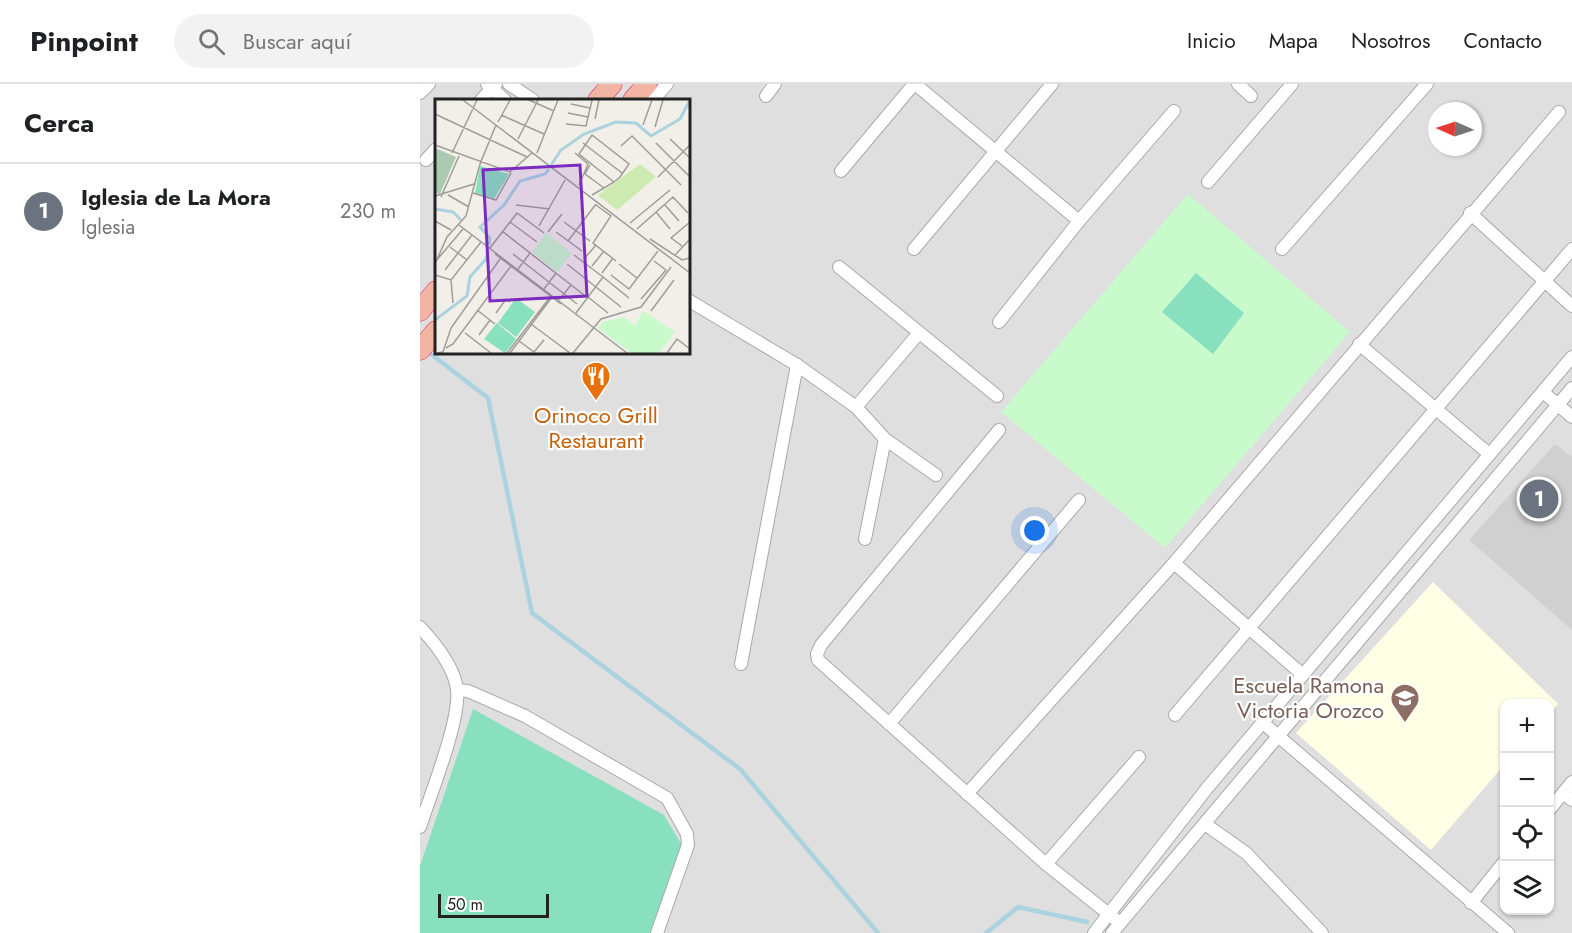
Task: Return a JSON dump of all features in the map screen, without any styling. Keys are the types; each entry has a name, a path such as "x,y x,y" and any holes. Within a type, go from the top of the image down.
{"highway":[{"path":"599,99 612,84"},
{"path":"634,99 647,84"},
{"path":"420,311 435,292"}],"street":[{"path":"420,93 429,84"},
{"path":"508,84 531,99"},
{"path":"654,99 667,84"},
{"path":"766,96 776,84"},
{"path":"841,171 914,84 998,151 1079,221"},
{"path":"914,249 1052,84"},
{"path":"1238,84 1251,96"},
{"path":"1208,182 1292,84"},
{"path":"1282,249 1427,84"},
{"path":"482,99 492,86 504,99"},
{"path":"999,321 1079,221 1174,111"},
{"path":"967,794 1174,563 1470,213 1559,112"},
{"path":"426,160 435,150"},
{"path":"1470,213 1572,306"},
{"path":"1175,715 1435,407 1572,249"},
{"path":"839,267 997,396"},
{"path":"690,301 797,365 856,407 885,439 936,475"},
{"path":"856,407 919,333"},
{"path":"1359,344 1488,453"},
{"path":"1094,933 1208,787 1488,453 1544,392 1572,357"},
{"path":"741,664 797,365"},
{"path":"999,430 818,650 818,660 1046,864 1110,914 1117,928 1571,391 1555,377"},
{"path":"1544,392 1572,417"},
{"path":"865,539 885,439"},
{"path":"889,724 1079,501"},
{"path":"1174,563 1303,675"},
{"path":"420,627 445,659 457,690 452,722 420,827"},
{"path":"457,690 468,691 525,716 667,798 687,834 688,845 657,933"},
{"path":"1263,723 1508,933"},
{"path":"1046,864 1139,757"},
{"path":"1553,807 1568,797 1572,782"},
{"path":"1205,824 1246,853 1322,933"},
{"path":"1471,903 1500,867"}],"shaded area":[{"path":"420,84 1572,84 1572,933 420,933"},
{"path":"1555,444 1572,457 1572,630 1469,540"},
{"name":"Escuela Ramona Victoria Orozco","path":"1433,582 1553,699 1500,699 1500,770 1431,850 1296,733"}],"green space":[{"path":"1188,194 1350,332 1165,548 1001,412"},
{"path":"1196,273 1244,313 1213,354 1162,312"},
{"path":"473,709 664,815 684,849 654,933 420,933 420,866"}],"waterway":[{"path":"427,351 488,398 532,613 740,769 878,933"},
{"path":"986,933 1018,907 1087,922"}],"place":[{"name":"Orinoco Grill Restaurant","path":"596,402"},
{"name":"Iglesia de La Mora","path":"1539,499"},
{"name":"Escuela Ramona Victoria Orozco","path":"1405,724"}]}
